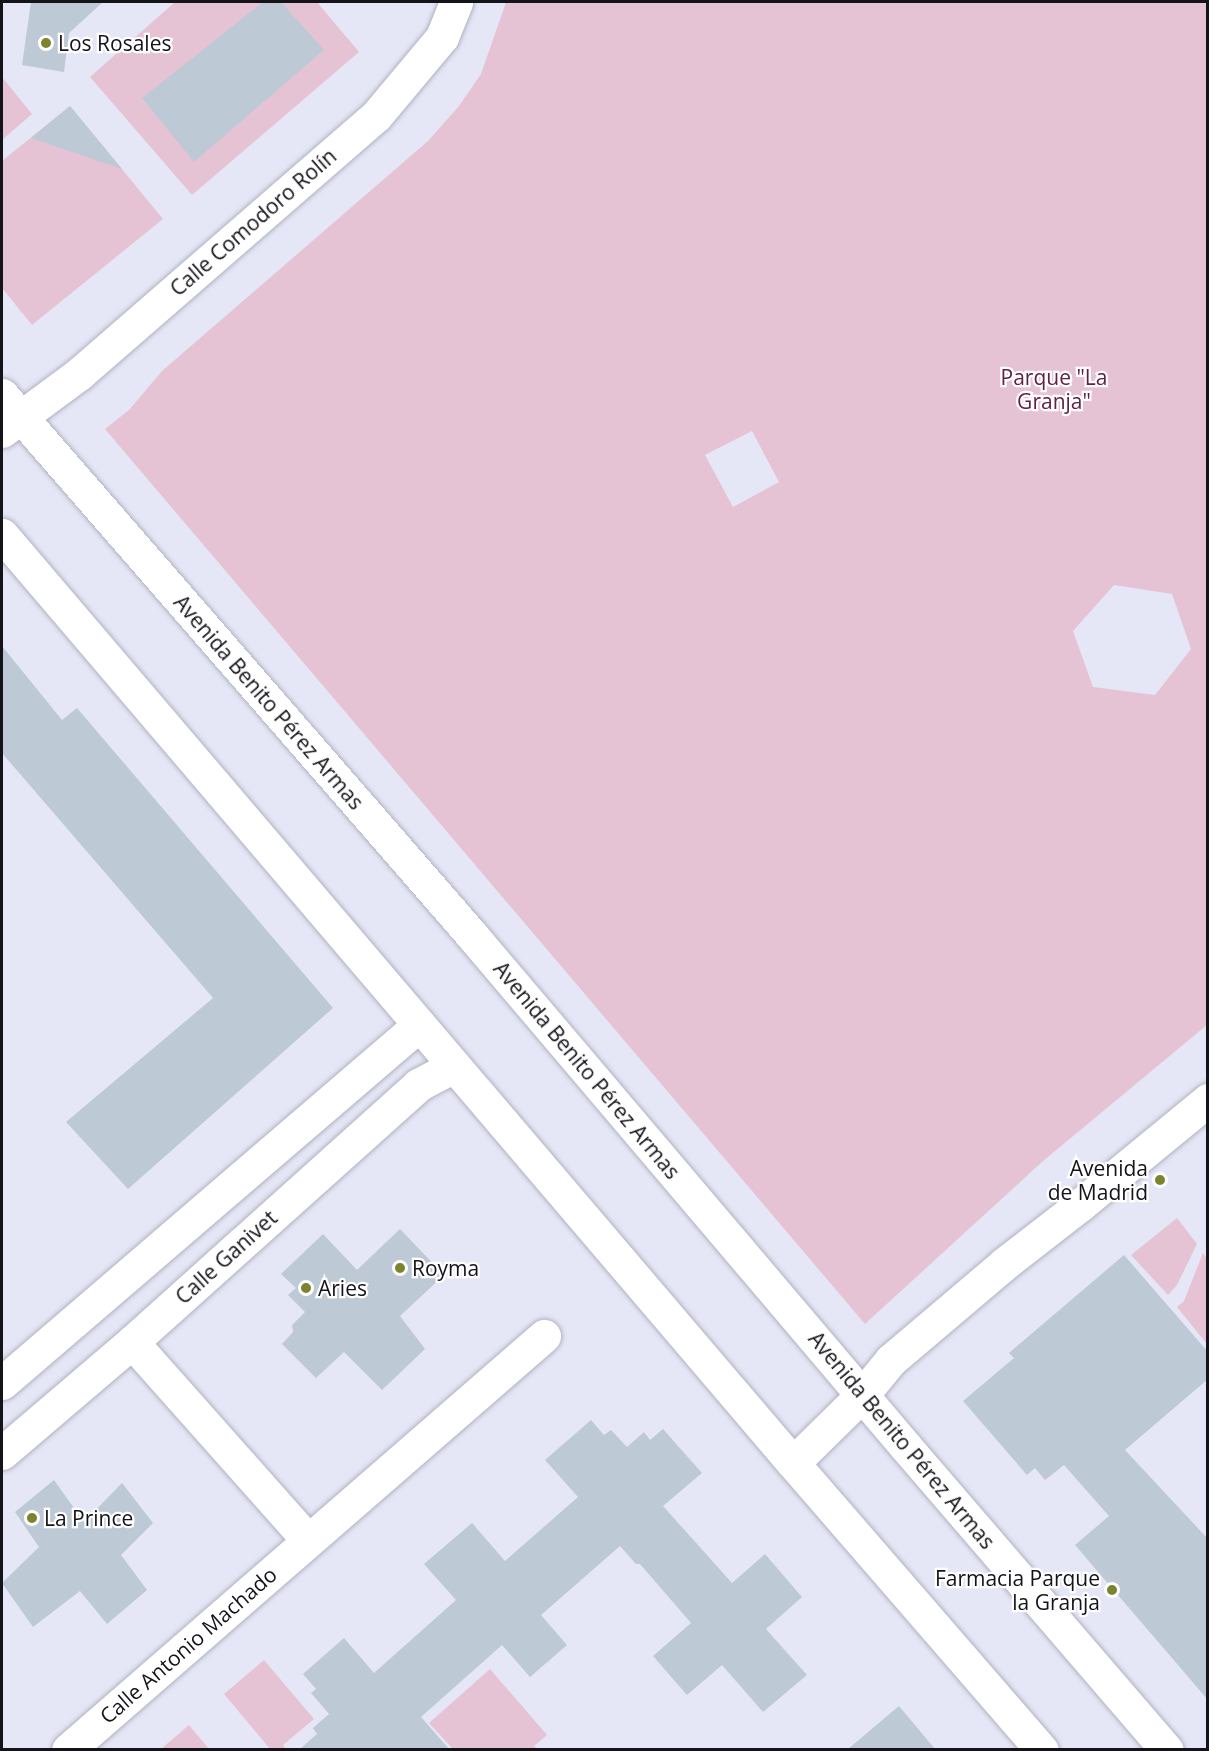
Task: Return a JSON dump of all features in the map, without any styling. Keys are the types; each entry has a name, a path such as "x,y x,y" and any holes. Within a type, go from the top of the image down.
{"street":[{"name":"Calle Comodoro Rolín","path":"8,414 79,374 376,116 442,37 456,2"},
{"name":"Avenida Benito Pérez Armas","path":"8,414 470,933 1167,1749"},
{"path":"2,535 793,1463 1042,1749"},
{"path":"2,1383 419,1025"},
{"name":"Calle Ganivet","path":"2,1453 132,1342 418,1085 454,1066"},
{"path":"793,1463 863,1394 891,1360 960,1301 1208,1100"},
{"path":"98,1301 308,1540"},
{"name":"Calle Antonio Machado","path":"68,1749 544,1336"}],"green space":[{"path":"175,2 317,2 359,52 192,195 90,77"},
{"name":"Parque \"La Granja\"","path":"506,2 1207,2 1207,1025 1043,1161 865,1324 105,429 129,410 162,371 428,141 459,106 481,74","holes":["752,431 779,482 733,507 705,455","1114,585 1172,594 1191,649 1155,695 1093,687 1073,631"]},
{"path":"2,77 32,114 2,140"},
{"path":"70,106 163,219 32,325 2,288 2,161"},
{"path":"1177,1218 1197,1244 1177,1285 1168,1295 1131,1255"},
{"path":"1203,1253 1207,1259 1207,1344 1177,1307 1184,1301"},
{"path":"264,1660 314,1719 283,1745 286,1749 270,1749 224,1694"},
{"path":"490,1669 547,1735 534,1746 537,1749 453,1749 429,1723"},
{"path":"189,1725 209,1749 161,1749"}],"building":[{"name":"Los Rosales","path":"31,2 103,2 69,33 64,72 22,65"},
{"path":"263,2 281,2 324,50 194,162 142,98"},
{"path":"70,106 122,169 31,138"},
{"path":"2,646 62,720 77,708 333,1008 128,1189 66,1122 213,998 2,753"},
{"path":"400,1229 444,1275 400,1316 425,1349 382,1390 344,1352 316,1378 282,1344 293,1332 292,1325 305,1312 288,1295 296,1288 281,1274 323,1234 357,1270"},
{"path":"1124,1255 1208,1352 1208,1379 1125,1450 1208,1539 1208,1700 1075,1545 1109,1516 1064,1465 1045,1480 1035,1468 1027,1475 963,1401 1014,1358 1009,1353"},
{"path":"591,1420 604,1435 611,1430 627,1447 644,1432 650,1440 663,1429 702,1473 663,1506 732,1583 765,1554 802,1597 766,1629 807,1675 763,1712 722,1665 687,1695 653,1656 691,1623 640,1564 636,1564 620,1546 541,1615 567,1645 530,1677 502,1645 421,1717 449,1749 300,1749 317,1734 313,1728 329,1714 311,1693 316,1689 303,1674 344,1638 374,1673 456,1600 424,1564 472,1523 505,1561 578,1497 545,1460"},
{"path":"54,1480 84,1522 122,1483 153,1523 121,1555 147,1590 107,1624 80,1591 33,1627 2,1583 39,1547 15,1512"},
{"path":"899,1706 935,1749 848,1749"}],"place":[{"name":"Los Rosales","path":"46,43"},
{"name":"Avenida de Madrid","path":"1160,1180"},
{"name":"Royma","path":"400,1268"},
{"name":"Aries","path":"306,1288"},
{"name":"La Prince","path":"32,1518"},
{"name":"Farmacia Parque la Granja","path":"1112,1590"}]}
